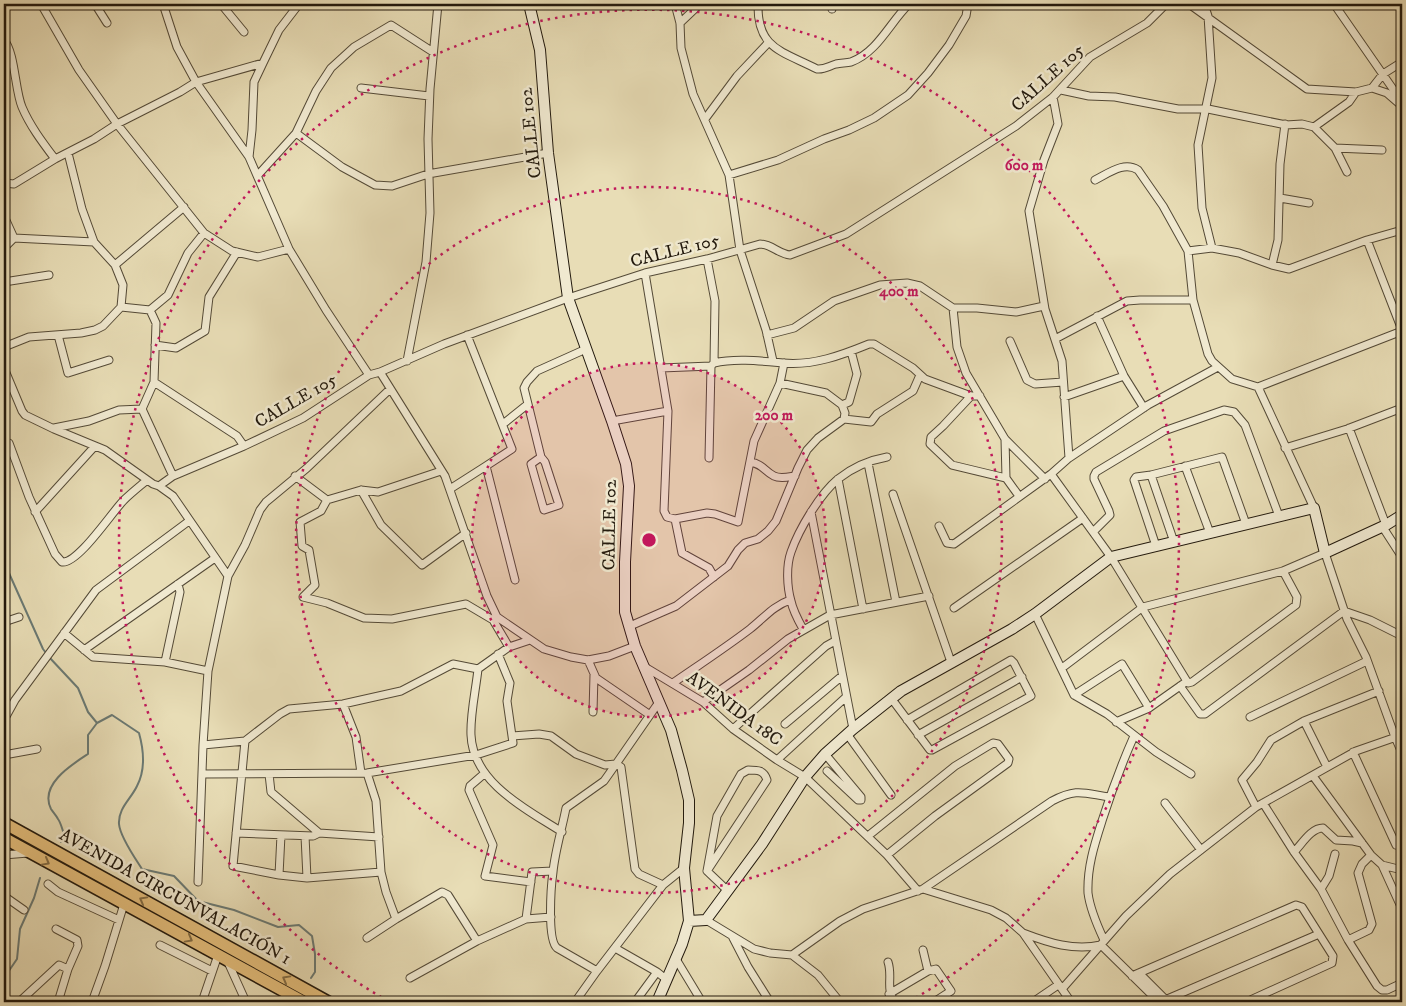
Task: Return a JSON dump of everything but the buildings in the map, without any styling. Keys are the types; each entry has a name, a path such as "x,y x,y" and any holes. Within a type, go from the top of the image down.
{"main road":[{"name":"CALLE 102","path":"527,4 530,8 540,50 548,153 568,298 626,464 629,486 625,612 635,646 673,738 688,800 689,823 684,868 689,921 676,959 664,982 662,993 656,1002"},
{"path":"689,921 706,920 762,844 805,777 825,754 850,732 891,698 1035,614 1112,557 1314,508 1325,554 1384,526 1402,515"},
{"name":"AVENIDA CIRCUNVALACIÓN 1","path":"4,823 328,1002"},
{"name":"AVENIDA CIRCUNVALACIÓN 1","path":"4,838 304,1002"},
{"name":"CALLE 102","path":"649,1002 656,990 664,982"}],"street":[{"path":"41,4 79,70 117,124 204,233 232,251 258,257 289,249"},
{"path":"96,4 107,23"},
{"path":"163,4 177,47 196,82 249,157 289,249 369,375"},
{"path":"221,4 244,32"},
{"path":"249,157 254,82 279,30 299,4"},
{"path":"407,361 426,262 430,213 428,174 429,96 438,4"},
{"path":"675,4 680,23 681,48 693,94 729,175 740,250 767,335 773,361"},
{"path":"680,23 700,4"},
{"path":"758,4 760,30 768,44 817,69 850,62 875,45 909,4"},
{"path":"729,175 778,160 849,130 874,118 908,95 928,73 949,44 966,16 968,4"},
{"name":"CALLE 105","path":"36,512 58,558 62,562 67,562 95,536 124,500 153,483 244,446 303,418 369,375 467,335 568,298 645,273 707,259 760,244 766,244 785,255 790,255 846,234 1016,126 1054,97 1090,57 1147,23 1166,4"},
{"path":"1190,4 1307,89 1356,92 1372,88 1387,93 1402,104"},
{"path":"1204,4 1208,16 1212,78 1198,145 1202,208 1212,248"},
{"path":"1334,4 1402,104"},
{"path":"258,175 296,133 316,91 331,68 354,47 391,25 433,52"},
{"path":"4,40 7,43 22,106 37,134 55,159"},
{"path":"704,120 736,76 768,44"},
{"path":"1372,88 1383,74 1402,62"},
{"path":"4,183 14,184 117,124 196,82 263,63"},
{"path":"362,88 429,96"},
{"path":"1061,90 1089,96 1115,97 1178,109 1205,109 1284,124 1302,124 1314,127 1335,148 1347,172"},
{"path":"1314,127 1349,102 1356,92"},
{"path":"1054,97 1058,124 1044,160 1029,211 1044,306 1062,361 1069,458"},
{"path":"1272,265 1278,240 1280,164 1284,124"},
{"path":"296,133 342,167 375,185 392,186 428,174 548,153"},
{"path":"1335,148 1382,150"},
{"path":"4,347 29,337 89,332 100,328 121,308 123,285 114,266 94,242 82,210 68,153"},
{"path":"1095,180 1125,166 1132,166 1138,170 1163,206 1188,251 1193,300 1208,354 1212,361 1232,378 1258,387 1402,331 1367,240"},
{"path":"1280,198 1309,203"},
{"path":"114,266 184,207"},
{"path":"4,216 14,238"},
{"path":"1188,251 1212,248 1239,253 1289,269 1367,240 1402,230"},
{"path":"121,308 150,310 168,296 188,253 204,233"},
{"path":"4,248 14,238 94,242"},
{"path":"155,345 176,348 205,331 209,297 237,252"},
{"path":"707,259 715,301 710,458"},
{"path":"645,273 668,411 664,512 667,517 675,519 707,513 738,522 754,442 780,383 784,364"},
{"path":"4,282 49,275"},
{"path":"767,335 794,328 834,301 880,286 907,283 920,286 952,308 977,308 1016,312 1044,306"},
{"path":"1055,339 1127,301 1193,300"},
{"path":"952,308 957,347 966,373 1005,439 1045,479"},
{"path":"150,310 156,324 154,382 142,408 173,476"},
{"path":"1097,316 1124,376 1144,408"},
{"path":"58,335 68,374 109,360"},
{"path":"450,489 512,449 467,335"},
{"path":"1010,341 1027,380 1035,384 1064,382"},
{"path":"661,368 773,361 784,364 823,360 874,344 913,368 925,379 971,396 980,396"},
{"path":"541,457 531,464 544,510 559,505 545,462 541,457 524,388 537,371 586,349"},
{"path":"842,405 849,402 857,374 851,352"},
{"path":"939,526 947,543 954,544 1045,479 1069,458 1144,408 1218,367"},
{"path":"4,368 25,415 105,450 173,496 228,576"},
{"path":"380,372 445,476 495,618 510,647"},
{"path":"630,626 676,606 728,566 745,543 758,539 768,531 776,521 807,450 818,438 844,420 871,422 877,414 913,391 920,375"},
{"path":"1064,397 1124,376"},
{"path":"154,382 237,436 244,446"},
{"path":"780,383 826,393 842,405 845,413 844,420"},
{"path":"1258,387 1314,508"},
{"path":"198,882 208,671 228,576 246,545 260,510 272,495 307,468 390,389"},
{"path":"971,396 931,437 930,444 952,466 1006,478"},
{"path":"503,424 528,404"},
{"path":"54,429 89,421 119,410 142,408"},
{"path":"1286,448 1350,428 1402,408"},
{"path":"1093,532 1110,516 1094,479 1096,472 1164,431 1224,410 1234,412 1245,425 1279,516"},
{"path":"612,421 668,411"},
{"path":"1350,428 1384,526 1402,557"},
{"path":"1005,439 1006,478 1020,496"},
{"path":"9,443 36,512 95,446"},
{"path":"803,629 790,600 788,578 790,553 822,495 838,479 854,469 887,457"},
{"path":"1156,546 1134,480 1136,477 1223,458 1246,524"},
{"path":"750,462 759,464 775,476 781,478 795,476"},
{"path":"868,463 896,602"},
{"path":"486,466 515,580"},
{"path":"1185,466 1210,533"},
{"path":"441,471 378,492 361,490 327,500 321,511 300,522 302,546 309,550 316,585 303,597 327,603 364,618 392,619 466,604 495,618 544,649 588,660 609,656 635,646"},
{"path":"1051,474 1112,557 1176,661 1183,684 1200,714 1204,714 1344,611"},
{"path":"1151,475 1174,542"},
{"path":"295,476 327,500"},
{"path":"838,479 863,609"},
{"path":"361,490 381,525 422,565 466,533"},
{"path":"893,494 952,662"},
{"path":"811,512 846,697 850,732 891,794"},
{"path":"954,608 1083,518"},
{"path":"675,519 682,553 709,568 714,577"},
{"path":"4,720 15,700 96,590 189,521"},
{"path":"1062,668 1143,607 1283,571 1325,554 1344,611 1398,736 1402,753"},
{"path":"84,650 216,558"},
{"path":"1116,722 1149,708 1183,684 1192,682 1296,605 1297,597 1283,571"},
{"path":"165,662 180,592 178,584"},
{"path":"703,702 788,639 830,615 929,596"},
{"path":"673,683 751,628 780,603 790,600"},
{"path":"1344,611 1370,620 1402,636"},
{"path":"1035,614 1074,695 1107,714 1134,736 1191,774"},
{"path":"4,622 19,618"},
{"path":"64,633 93,657 165,662 208,671"},
{"path":"530,640 510,647 478,669 471,735 476,755 485,773 503,792 562,832"},
{"path":"733,729 826,646 835,641"},
{"path":"203,774 364,773 476,755 513,743 508,700 510,683 498,654"},
{"path":"588,660 596,678 650,715"},
{"path":"891,698 907,720 918,735 932,750 1031,696 1011,660 907,720"},
{"path":"1250,717 1367,661"},
{"path":"203,745 245,741 284,711 343,704 401,691 448,665 453,664 478,669"},
{"path":"1074,695 1122,664 1149,708"},
{"name":"AVENIDA 18C","path":"644,667 703,702 733,729 805,777 868,836 920,890"},
{"path":"592,712 594,675"},
{"path":"785,724 842,676"},
{"path":"918,735 1022,678"},
{"path":"1379,691 1304,720 1271,740 1257,762 1243,778 1242,783 1321,889 1348,940 1382,990 1387,990 1402,983"},
{"path":"777,760 846,697"},
{"path":"597,971 554,946 551,918 553,871 566,808 604,781 659,702"},
{"path":"343,704 356,737 364,773 376,801 381,872 396,919"},
{"path":"1304,720 1327,768"},
{"path":"512,736 539,734 551,736 576,754 605,766 616,764 622,767 635,870 639,874 662,885"},
{"path":"1134,736 1109,797 1089,864 1088,894 1102,942 1132,976 1164,1002"},
{"path":"1033,1002 1060,987 1170,874 1259,805 1353,752 1398,736"},
{"path":"245,741 233,866 279,875 307,878 381,872"},
{"path":"868,836 955,766 993,743 998,744 1009,759 1008,763 935,816 887,855"},
{"path":"4,755 37,750"},
{"path":"1353,752 1396,845"},
{"path":"825,754 861,797 861,800 858,800 827,771"},
{"path":"748,770 762,771 766,774 767,780 707,871 717,816 742,774 748,770"},
{"path":"485,773 470,786 469,790 493,844 485,876 531,882"},
{"path":"269,774 271,792 320,833"},
{"path":"1313,776 1371,855 1382,864 1402,870"},
{"path":"792,955 840,921 863,908 920,890 1065,794 1075,792 1109,797"},
{"path":"1165,803 1202,850"},
{"path":"1294,852 1319,827 1323,828 1336,840 1362,843"},
{"path":"236,833 312,836 320,833 379,837"},
{"path":"279,875 281,835"},
{"path":"305,836 307,878"},
{"path":"4,855 31,853"},
{"path":"1321,889 1329,876 1335,854"},
{"path":"1348,940 1369,930 1372,924 1358,873 1362,864 1371,855"},
{"path":"1382,864 1402,909"},
{"path":"575,1002 662,885 684,868"},
{"path":"526,919 532,872 553,871"},
{"path":"707,871 728,891"},
{"path":"48,884 58,892 119,920"},
{"path":"920,890 991,910 1006,918 1024,933 1070,1002"},
{"path":"367,938 442,892 448,895 477,941"},
{"path":"4,896 24,910"},
{"path":"92,1002 124,904"},
{"path":"1132,976 1296,905 1302,907 1333,956 1332,963 1246,1002"},
{"path":"410,978 477,941 526,919 551,918"},
{"path":"706,920 754,949 792,955 818,975 840,1002"},
{"path":"56,929 77,940 78,946 68,969 58,1002"},
{"path":"1024,933 1063,946 1087,948 1102,942"},
{"path":"1164,1002 1319,934"},
{"path":"733,938 770,1002"},
{"path":"160,945 212,971"},
{"path":"616,948 657,972 664,982"},
{"path":"923,950 928,971"},
{"path":"202,1002 212,971 222,958 246,1002"},
{"path":"676,959 702,1002"},
{"path":"888,962 891,977 889,994 895,1002"},
{"path":"18,1002 59,965 68,969"},
{"path":"889,994 928,971 936,969 951,991 934,1002"},
{"path":"635,1002 657,972"},
{"path":"1139,973 1164,1002"}],"waterway":[{"path":"4,562 46,653"},
{"path":"49,657 78,688 88,712 97,723 112,715 139,733 143,753 142,773 140,780 123,808 119,824 125,841 142,869 174,876 198,901 234,910 278,927 299,925 312,936 315,972 311,978"},
{"path":"61,842 64,834 59,821 51,809 48,800 49,792 53,784 66,770 88,754 88,735 97,723"},
{"path":"4,978 17,959 20,929 34,898 40,878"}]}
